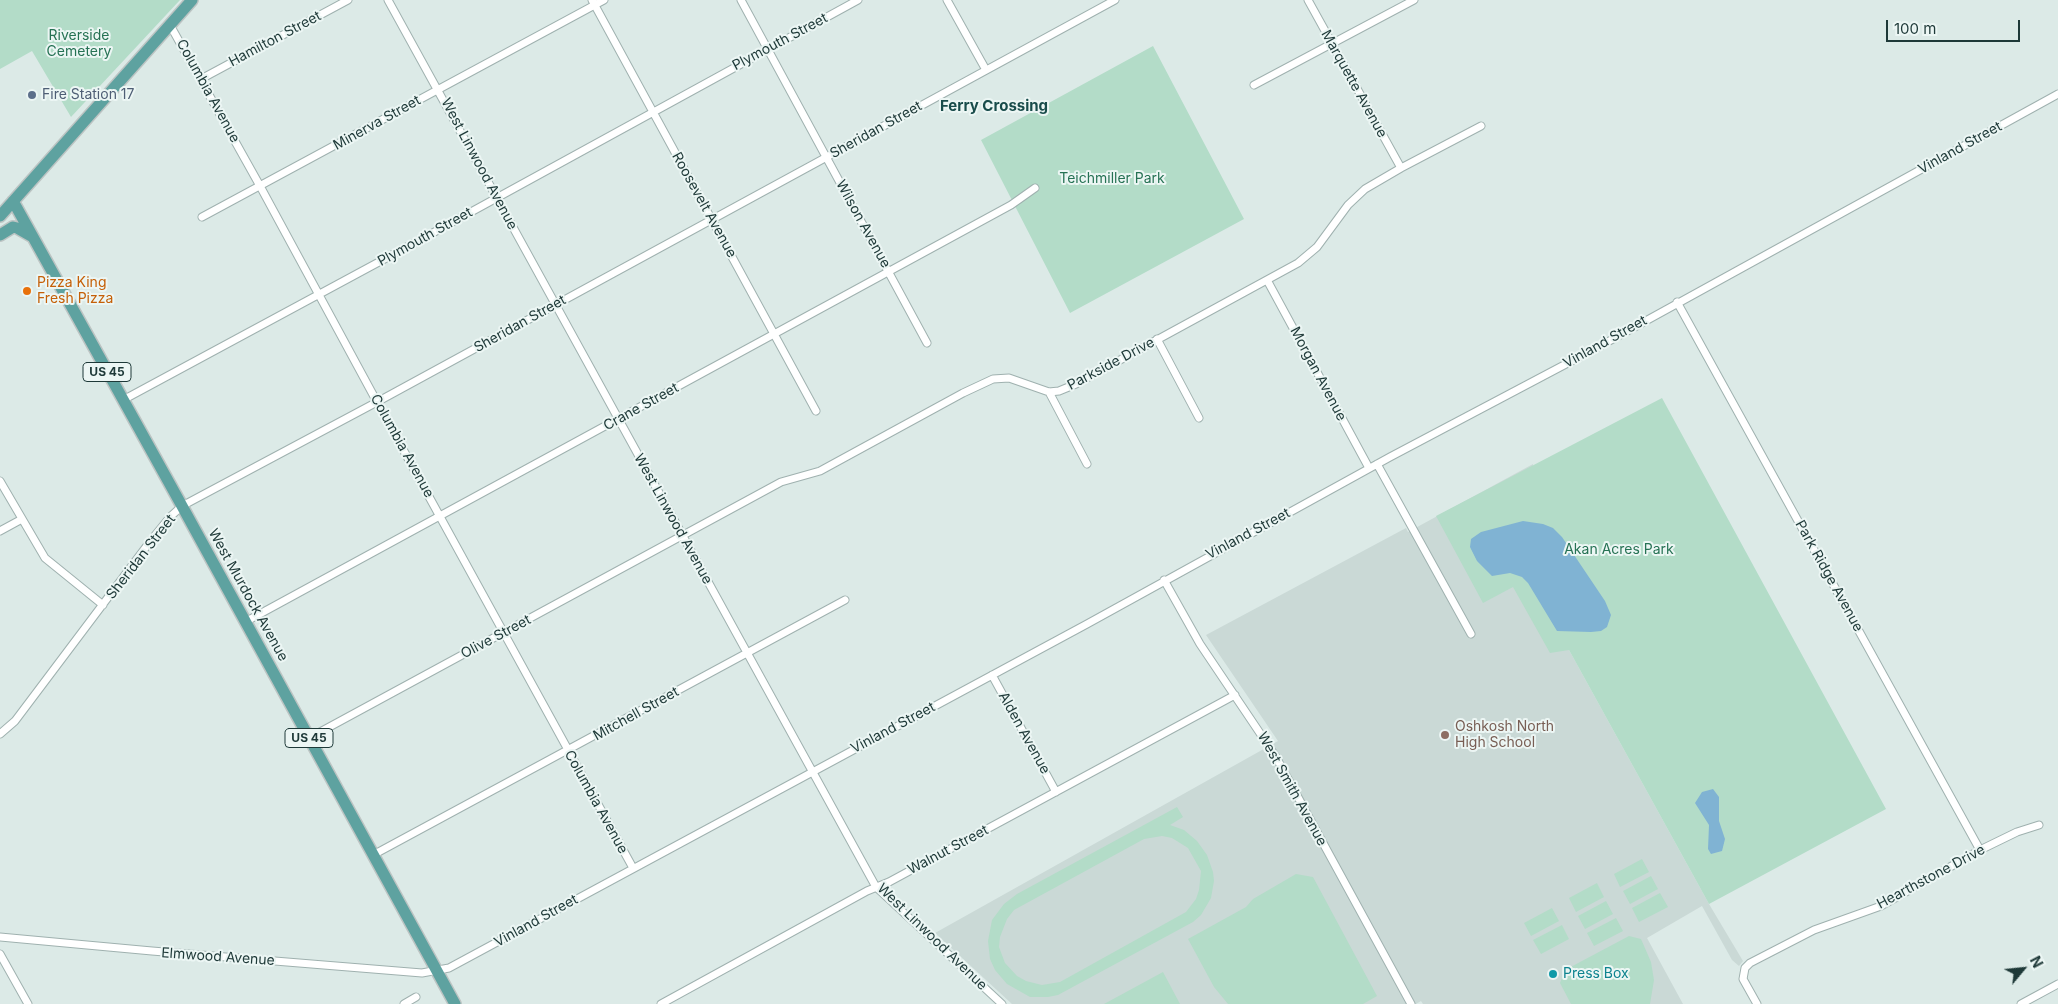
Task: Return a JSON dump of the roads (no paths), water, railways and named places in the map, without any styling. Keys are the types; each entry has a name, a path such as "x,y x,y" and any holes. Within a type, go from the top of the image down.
{"main road":[{"path":"0,216 192,0"},
{"name":"West Murdock Avenue","path":"13,201 455,1004"},
{"path":"0,235 7,230 17,228 33,237"}],"street":[{"name":"Hamilton Street","path":"201,79 348,0"},
{"name":"West Linwood Avenue","path":"388,0 439,89 555,305 876,886 1002,1004"},
{"name":"Minerva Street","path":"202,217 439,89 593,3 604,0"},
{"name":"Wilson Avenue","path":"741,0 890,271 927,344"},
{"name":"Plymouth Street","path":"123,400 858,0"},
{"path":"947,0 986,70"},
{"name":"Sheridan Street","path":"0,734 15,721 164,524 182,506 377,402 1115,0"},
{"name":"Marquette Avenue","path":"1308,0 1401,168"},
{"path":"1254,85 1414,0"},
{"name":"Roosevelt Avenue","path":"593,3 816,411"},
{"name":"Columbia Avenue","path":"170,25 440,515 567,751 633,868"},
{"name":"Vinland Street","path":"436,970 449,968 992,675 2058,94"},
{"name":"Parkside Drive","path":"683,536 781,482 820,471 954,398 993,379 1009,378 1049,392 1067,388 1298,263 1312,253 1356,196 1373,183 1481,126"},
{"name":"Crane Street","path":"245,622 1011,205 1035,188"},
{"name":"Morgan Avenue","path":"1267,280 1369,468"},
{"name":"Park Ridge Avenue","path":"1677,302 1980,850"},
{"path":"1157,339 1199,418"},
{"path":"1049,392 1087,464"},
{"path":"1377,464 1471,634"},
{"path":"0,481 45,558 103,604"},
{"path":"0,531 22,519"},
{"name":"Olive Street","path":"309,738 683,536"},
{"name":"West Smith Avenue","path":"1164,580 1200,644 1276,757 1411,1004"},
{"name":"Mitchell Street","path":"373,855 845,600"},
{"name":"Alden Avenue","path":"992,675 1056,792"},
{"name":"Walnut Street","path":"660,1004 876,886 889,882 1234,695"},
{"name":"Hearthstone Drive","path":"1757,1004 1743,978 1747,965 1814,930 1892,900 1980,850 2017,832 2039,825"},
{"name":"Elmwood Avenue","path":"0,937 422,973 436,970"},
{"path":"0,954 28,1004"},
{"path":"2021,1004 2058,984"},
{"path":"404,1004 416,997"}],"water":[{"path":"1523,521 1543,524 1553,528 1562,537 1605,601 1611,615 1607,627 1601,631 1591,632 1557,631 1528,583 1522,577 1510,573 1492,576 1477,561 1470,547 1471,539 1481,532"},
{"path":"1713,789 1719,797 1719,821 1725,839 1722,851 1711,854 1708,849 1709,825 1695,803 1702,792"}],"place":[{"name":"Fire Station 17","path":"32,95"},
{"name":"Pizza King Fresh Pizza","path":"27,291"},
{"name":"Oshkosh North High School","path":"1445,735"},
{"name":"Press Box","path":"1553,974"}],"district":[{"name":"Ferry Crossing","path":"994,106"}],"park label":[{"name":"Riverside Cemetery","path":"79,44"},
{"name":"Teichmiller Park","path":"1112,179"},
{"name":"Akan Acres Park","path":"1619,550"}]}
